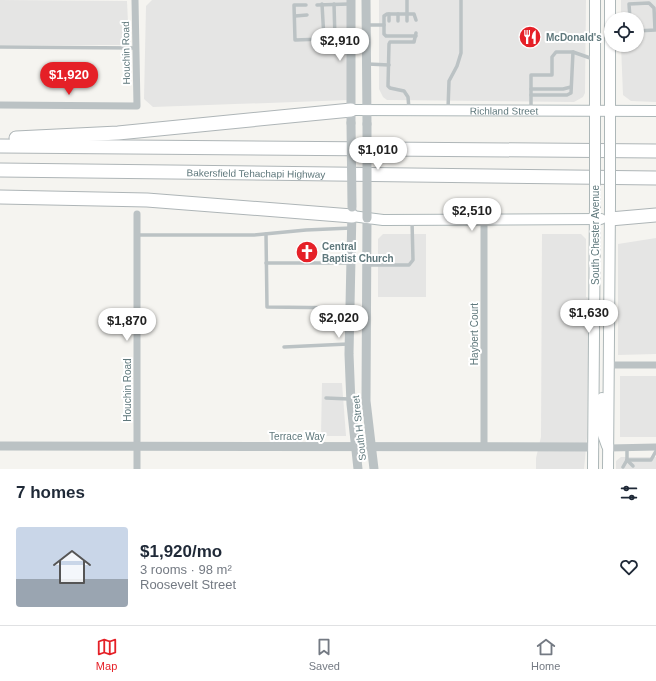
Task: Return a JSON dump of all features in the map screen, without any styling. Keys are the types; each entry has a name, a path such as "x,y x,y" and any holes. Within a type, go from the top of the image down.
{"highway":[{"path":"0,139 118,133 351,116"},
{"path":"0,146 656,151"},
{"name":"Bakersfield Tehachapi Highway","path":"0,170 656,178"},
{"path":"0,197 147,200 352,217"},
{"path":"610,219 656,215"}],"main road":[{"name":"South Chester Avenue","path":"593,469 596,291 595,0"},
{"name":"South Chester Avenue","path":"610,0 610,12"},
{"name":"South Chester Avenue","path":"608,469 610,365 611,52"},
{"name":"Richland Street","path":"351,116 367,110 656,111"},
{"path":"352,217 484,221 610,219"},
{"path":"596,291 599,304 600,344 603,355 610,365"},
{"path":"595,367 600,376 602,432 605,444 609,448"},
{"path":"594,447 600,452 602,469"}],"street":[{"name":"Houchin Road","path":"0,105 137,106 136,0"},
{"name":"South H Street","path":"366,0 366,401 374,469"},
{"name":"South H Street","path":"350,2 352,217 350,263 350,399 358,469"},
{"name":"Houchin Road","path":"137,214 137,469"},
{"name":"Haybert Court","path":"484,221 484,447"},
{"path":"610,365 656,365"},
{"name":"Terrace Way","path":"0,446 594,447"},
{"path":"609,448 656,447"}],"lane":[{"path":"407,0 407,21"},
{"path":"448,110 449,81 457,66 461,52 461,0"},
{"path":"630,12 629,4 649,1 654,8 655,30 644,31"},
{"path":"306,5 299,2 294,5 295,40 351,38"},
{"path":"317,5 325,3 334,4 350,2"},
{"path":"324,39 323,15 325,3"},
{"path":"334,4 335,39"},
{"path":"409,110 408,98 404,91 390,88 388,86 390,42 414,42 416,35 384,34 384,16 389,14 414,14 416,20"},
{"path":"389,14 389,21"},
{"path":"398,14 398,21"},
{"path":"295,16 307,15"},
{"path":"318,15 323,15"},
{"path":"366,25 384,25"},
{"path":"0,47 136,48"},
{"path":"531,110 531,75 552,75 552,57 556,52 573,52 595,60"},
{"path":"531,95 567,95 571,93 573,52"},
{"path":"367,64 388,65"},
{"path":"531,89 563,89 572,87"},
{"path":"137,235 266,234 352,217"},
{"path":"367,265 409,265 413,260 412,220"},
{"path":"266,234 267,307 350,308"},
{"path":"266,263 350,263"},
{"path":"284,347 350,344"},
{"path":"326,398 350,399"},
{"path":"625,466 627,460 627,448"},
{"path":"627,460 651,460 656,451"},
{"path":"627,460 633,466"}],"shaded area":[{"path":"0,0 127,1 129,45 0,45"},
{"path":"152,0 350,0 349,100 153,107 144,99 146,6"},
{"path":"379,0 586,0 585,93 583,97 574,102 387,100 383,97 379,89"},
{"path":"621,0 656,0 656,102 631,101 623,95 621,52 644,52 644,12 621,12"},
{"path":"383,234 426,234 426,297 378,297 378,239"},
{"path":"542,234 581,234 586,239 586,297 589,298 587,437 584,469 536,469 536,458 541,437"},
{"path":"656,238 656,354 618,355 618,244"},
{"path":"620,376 656,376 656,437 620,437"},
{"path":"322,383 342,383 346,436 321,436"},
{"path":"621,457 656,457 656,469 616,469 616,461"}],"place":[{"name":"McDonald's","path":"530,37"},
{"name":"Central Baptist Church","path":"307,252"}]}
